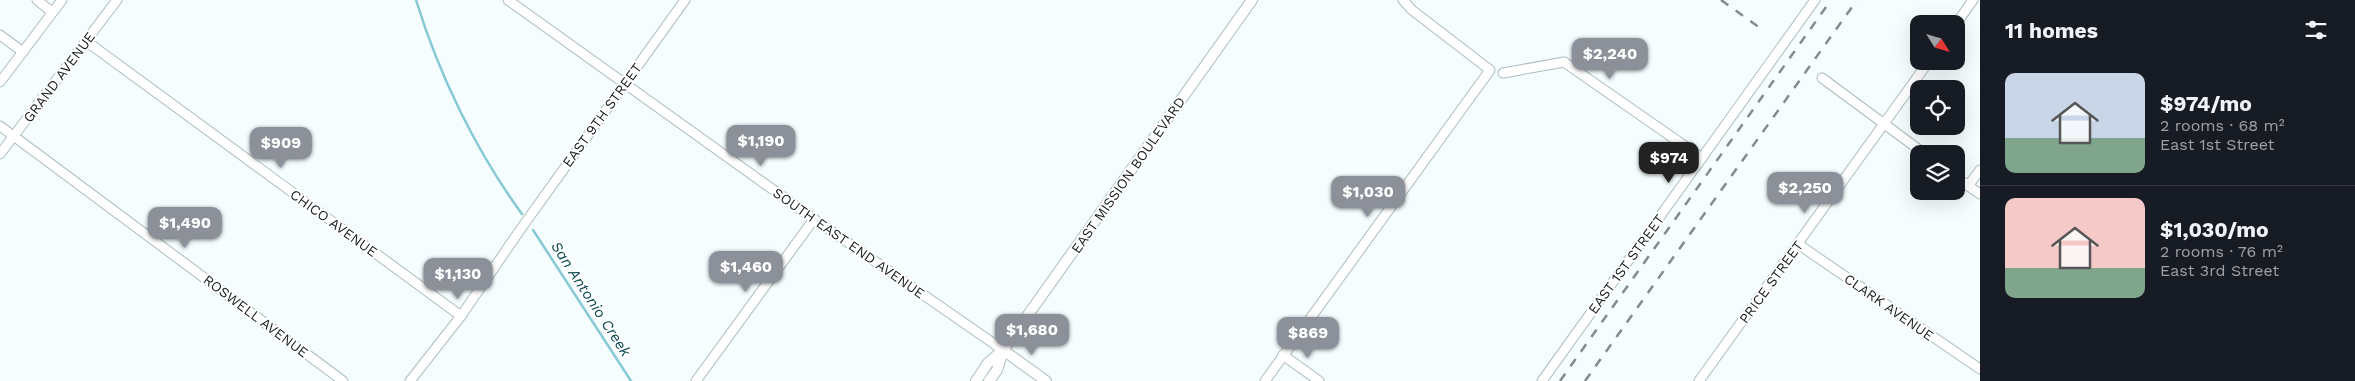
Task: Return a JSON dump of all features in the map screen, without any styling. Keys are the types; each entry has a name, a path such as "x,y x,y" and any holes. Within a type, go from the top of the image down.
{"main road":[{"name":"EAST MISSION BOULEVARD","path":"976,381 988,364 1003,350 1252,0"},
{"name":"EAST MISSION BOULEVARD","path":"989,381 997,370 1003,350"},
{"name":"SOUTH EAST END AVENUE","path":"1003,350 1046,381"}],"street":[{"path":"37,0 52,12"},
{"path":"0,82 62,0"},
{"name":"GRAND AVENUE","path":"0,154 117,0"},
{"name":"SOUTH EAST END AVENUE","path":"508,0 814,219 1003,350"},
{"name":"EAST 9TH STREET","path":"410,381 461,316 684,0"},
{"path":"1265,381 1490,70 1412,10 1403,0"},
{"name":"EAST 1ST STREET","path":"1542,381 1815,0"},
{"path":"1962,15 1973,0"},
{"path":"0,35 23,52"},
{"name":"CHICO AVENUE","path":"86,41 461,316"},
{"path":"1503,73 1564,62 1702,158"},
{"name":"PRICE STREET","path":"1699,381 1923,70"},
{"path":"1822,78 1913,145"},
{"name":"ROSWELL AVENUE","path":"0,126 343,381"},
{"path":"1968,186 1980,170"},
{"path":"1965,184 1980,194"},
{"path":"696,381 814,219"},
{"name":"CLARK AVENUE","path":"1798,244 1980,369"},
{"path":"1284,356 1320,381"}],"waterway":[{"name":"San Antonio Creek","path":"416,0 436,56 460,111 489,165 522,214"},
{"name":"San Antonio Creek","path":"533,230 631,381"}],"railway":[{"path":"1721,0 1763,30"},
{"path":"1560,381 1831,0"},
{"path":"1585,381 1857,0"}]}
